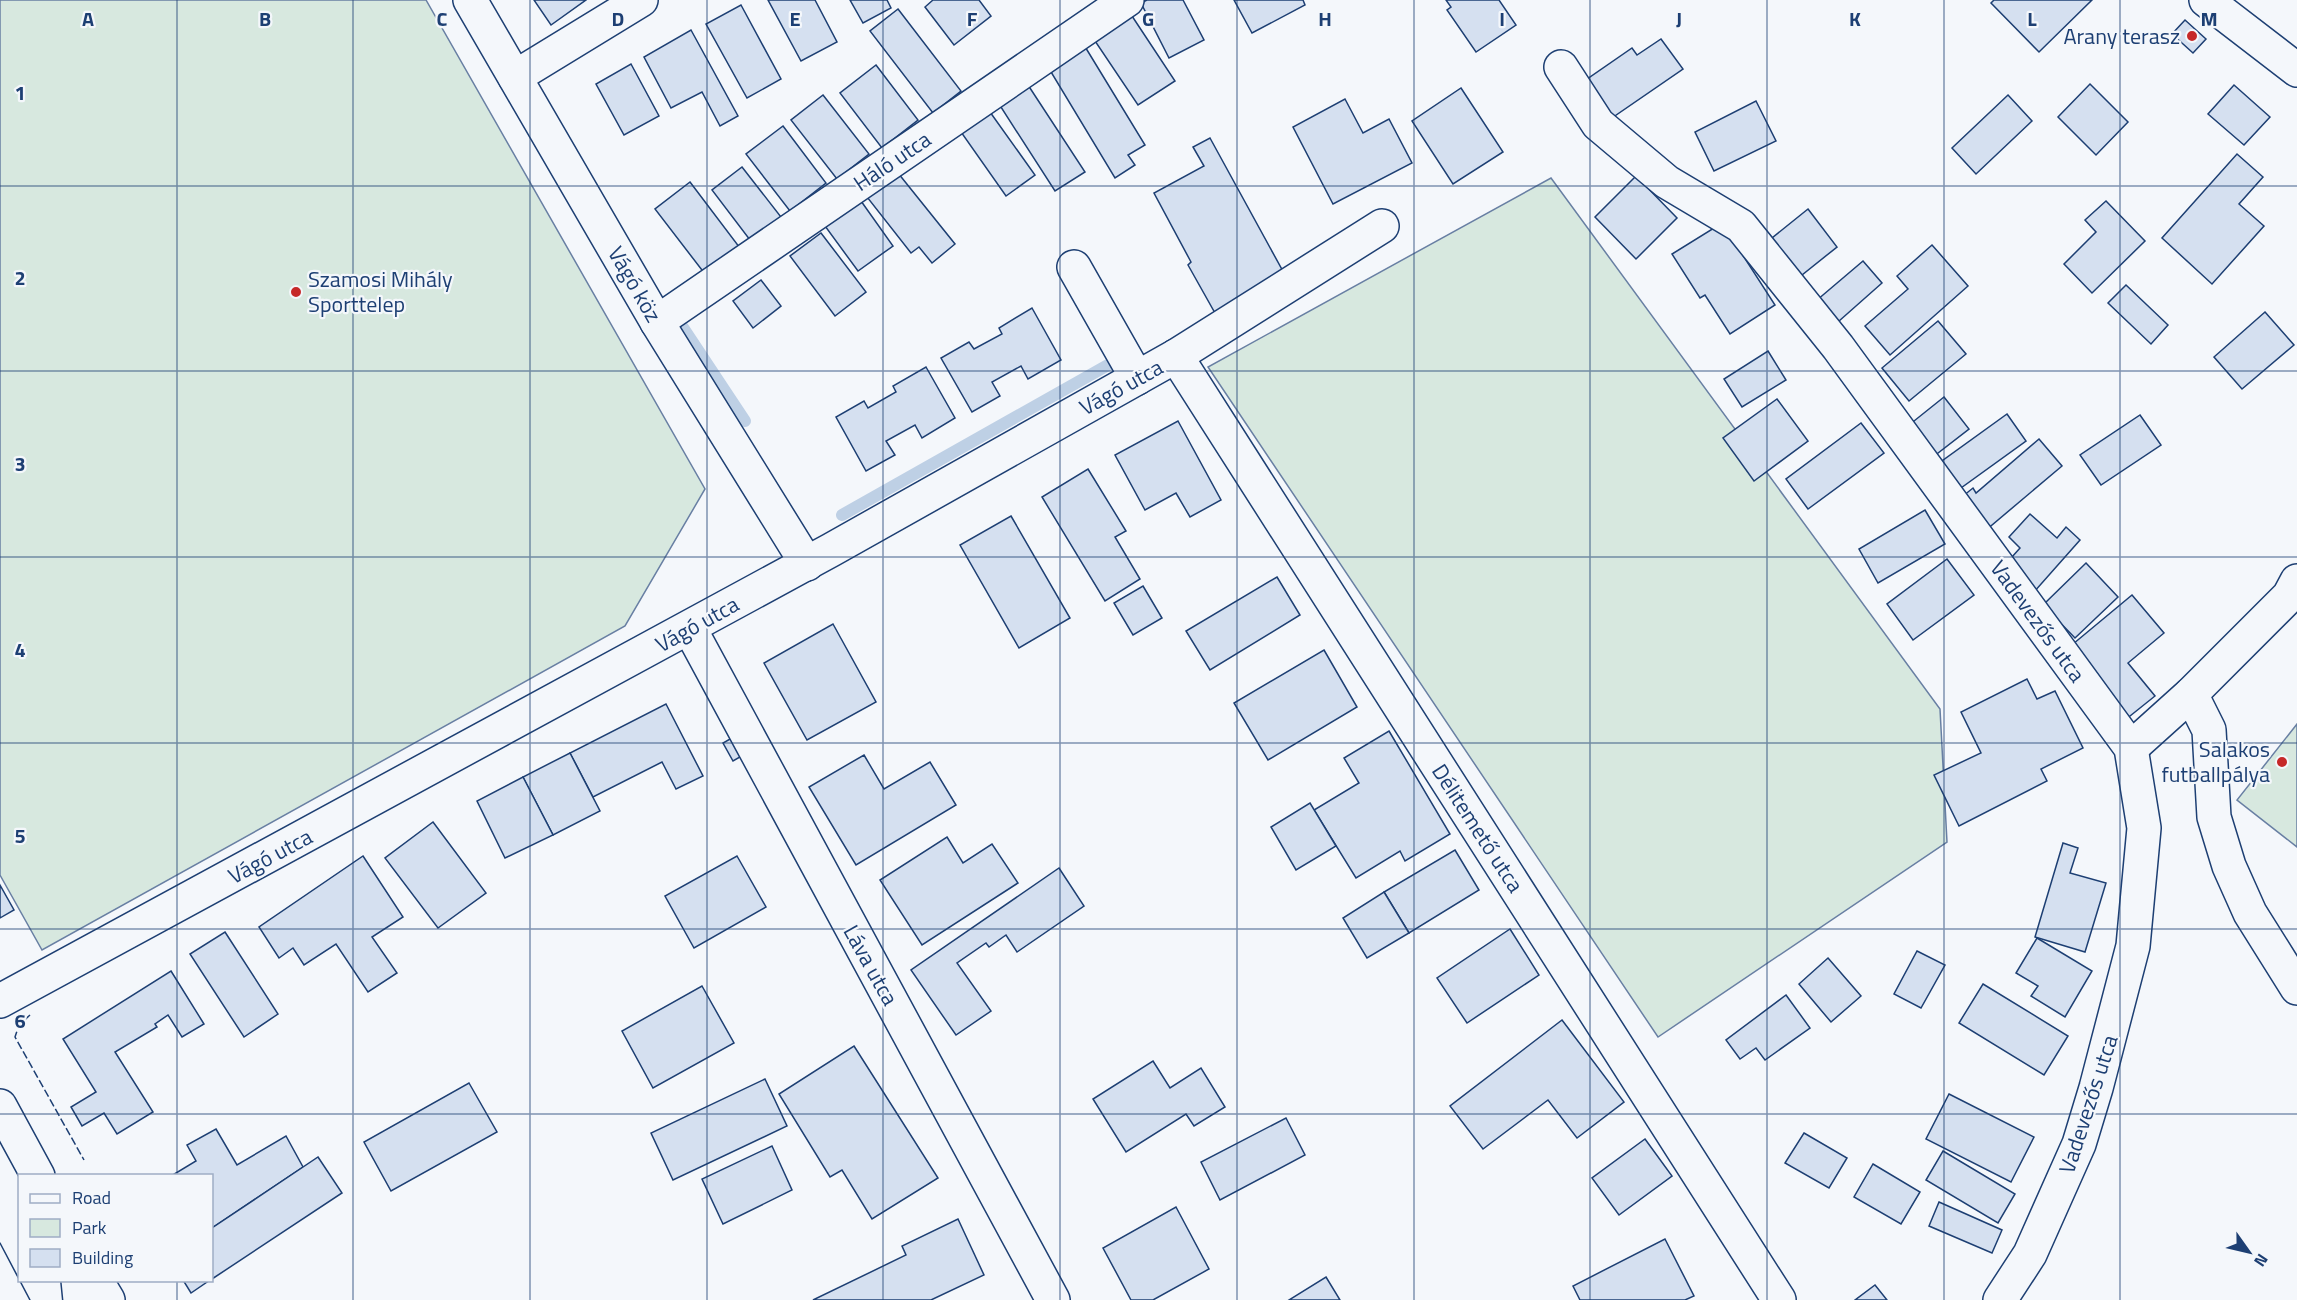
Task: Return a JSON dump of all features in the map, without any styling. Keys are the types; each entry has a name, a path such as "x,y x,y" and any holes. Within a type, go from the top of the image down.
{"street":[{"name":"Vágó köz","path":"470,0 657,322 807,564"},
{"path":"514,77 641,0"},
{"name":"Háló utca","path":"657,322 1127,0"},
{"path":"2206,0 2297,70"},
{"name":"Vadevezős utca","path":"1561,68 1598,124 1667,182 1741,226 1838,347 2131,748 2144,828 2133,946 2079,1144 2030,1254 2000,1300"},
{"name":"Vágó utca","path":"0,1001 807,564 1176,356 1382,226"},
{"path":"1074,267 1137,378"},
{"name":"Délitemető utca","path":"1176,356 1779,1300"},
{"path":"2131,748 2191,694 2289,596 2297,581"},
{"name":"Láva utca","path":"690,629 1053,1300"},
{"path":"2191,694 2209,730 2214,817 2229,866 2250,913 2297,988"},
{"path":"0,1106 37,1174"},
{"path":"78,1282 80,1300"},
{"path":"97,1282 108,1300"}],"green space":[{"name":"Szamosi Mihály Sporttelep","path":"0,0 426,0 705,489 625,626 42,950 0,875"},
{"path":"1551,178 1940,709 1947,842 1658,1037 1208,367"},
{"name":"Salakos futballpálya","path":"2297,724 2297,847 2237,800"}],"building":[{"path":"534,0 586,0 551,25"},
{"path":"768,0 815,0 837,42 801,61"},
{"path":"850,0 887,0 891,8 863,23"},
{"path":"933,0 979,0 991,16 954,45 925,7"},
{"path":"1147,0 1183,0 1204,40 1169,58 1141,3"},
{"path":"1234,0 1303,0 1305,5 1252,33"},
{"path":"1446,0 1499,0 1516,25 1476,52 1447,10 1451,7"},
{"path":"1994,0 2092,0 2039,52 1991,3"},
{"path":"741,5 781,79 747,98 706,24"},
{"path":"898,9 961,91 933,113 870,31"},
{"path":"1130,13 1175,81 1138,105 1093,38"},
{"path":"2185,20 2206,39 2193,53 2172,34"},
{"path":"691,30 738,116 720,126 702,92 671,108 644,57"},
{"path":"1661,39 1683,69 1606,122 1580,84 1632,48 1637,55"},
{"path":"1084,45 1145,145 1128,155 1135,165 1115,178 1048,67"},
{"path":"631,64 659,116 624,135 596,84"},
{"path":"876,65 918,120 882,148 840,93"},
{"path":"2090,84 2128,122 2096,155 2058,117"},
{"path":"1028,85 1085,172 1055,191 999,104"},
{"path":"2234,85 2270,117 2244,145 2208,114"},
{"path":"1461,88 1503,152 1453,184 1412,121"},
{"path":"823,95 869,154 837,179 791,120"},
{"path":"2008,95 2032,121 1976,174 1952,148"},
{"path":"1345,99 1363,133 1389,119 1412,163 1333,204 1293,127"},
{"path":"1756,101 1776,141 1714,171 1695,132"},
{"path":"990,112 1035,175 1006,196 961,132"},
{"path":"783,126 826,183 790,211 746,154"},
{"path":"1210,138 1285,275 1215,313 1188,265 1191,262 1154,193 1204,166 1193,147"},
{"path":"2237,154 2263,177 2239,204 2264,226 2212,284 2162,238"},
{"path":"742,167 781,217 750,240 712,190"},
{"path":"898,173 955,244 932,263 919,247 911,253 867,197"},
{"path":"1636,176 1677,218 1636,259 1595,217"},
{"path":"690,182 740,248 705,274 655,209"},
{"path":"861,201 893,246 858,271 825,226"},
{"path":"2106,201 2145,241 2092,293 2064,264 2096,232 2085,220"},
{"path":"1808,209 1837,247 1792,283 1762,246"},
{"path":"1722,223 1775,305 1730,334 1705,295 1700,298 1672,254"},
{"path":"821,233 866,292 835,316 790,256"},
{"path":"1932,245 1968,286 1890,355 1865,326 1908,289 1897,276"},
{"path":"1863,261 1882,283 1830,329 1810,306"},
{"path":"761,280 781,306 753,328 733,301"},
{"path":"2126,285 2168,325 2151,344 2108,303"},
{"path":"1032,308 1061,360 1028,379 1021,366 992,382 1000,396 972,412 941,358 969,342 974,349 1002,334 999,328"},
{"path":"2265,312 2294,345 2242,389 2214,357"},
{"path":"1938,321 1966,354 1909,401 1882,368"},
{"path":"1768,351 1786,380 1742,407 1724,379"},
{"path":"926,367 955,418 922,438 915,425 886,441 895,455 866,471 836,417 864,401 868,408 896,392 893,386"},
{"path":"1944,397 1969,429 1929,460 1904,429"},
{"path":"1777,399 1808,441 1754,481 1723,438"},
{"path":"2007,414 2026,441 1954,493 1935,466"},
{"path":"2140,415 2161,445 2101,485 2080,455"},
{"path":"1178,421 1221,500 1190,517 1176,493 1145,510 1115,455"},
{"path":"1861,423 1884,453 1808,509 1786,479"},
{"path":"2039,439 2062,466 1979,536 1953,504 1973,488 1976,493"},
{"path":"1088,469 1126,531 1115,537 1140,579 1105,601 1042,497"},
{"path":"1925,510 1945,544 1878,583 1859,549"},
{"path":"2030,514 2057,538 2066,527 2080,540 2034,592 2004,566 2020,548 2009,537"},
{"path":"1011,516 1070,618 1019,648 960,545"},
{"path":"1947,559 1974,595 1913,640 1887,604"},
{"path":"2086,563 2118,597 2075,638 2043,605"},
{"path":"1277,577 1300,615 1210,670 1186,631"},
{"path":"1143,586 1162,618 1133,635 1114,603"},
{"path":"2132,595 2164,633 2128,663 2155,696 2125,720 2067,649"},
{"path":"833,624 876,702 807,740 764,663"},
{"path":"1324,650 1357,707 1268,760 1234,703"},
{"path":"2027,679 2037,699 2055,691 2083,748 2041,769 2047,781 1959,826 1934,775 1981,753 1961,712"},
{"path":"666,704 703,776 676,789 662,762 593,797 570,753"},
{"path":"1389,731 1450,834 1405,861 1400,851 1356,878 1314,810 1359,783 1344,758"},
{"path":"737,735 747,753 733,761 723,743"},
{"path":"570,753 600,811 553,835 523,777"},
{"path":"864,755 884,789 930,762 956,805 856,865 809,787"},
{"path":"523,777 553,835 505,858 477,801"},
{"path":"1310,803 1336,846 1296,870 1271,827"},
{"path":"433,822 486,893 438,928 385,858"},
{"path":"947,837 963,863 992,844 1018,883 922,945 880,880"},
{"path":"2063,843 2078,848 2070,873 2106,883 2085,952 2035,937"},
{"path":"1455,850 1479,890 1409,933 1384,892"},
{"path":"363,856 403,917 372,937 397,973 368,992 336,944 304,965 293,948 279,958 259,927"},
{"path":"737,856 766,907 694,948 665,896"},
{"path":"1059,868 1084,906 1017,952 1006,935 989,947 986,943 957,963 991,1011 956,1035 911,970"},
{"path":"0,885 14,910 0,918"},
{"path":"1384,892 1409,933 1367,958 1343,918"},
{"path":"1510,929 1539,975 1467,1023 1437,978"},
{"path":"225,932 278,1014 244,1037 190,954"},
{"path":"2037,938 2092,971 2065,1017 2031,996 2038,986 2016,973"},
{"path":"1917,951 1945,965 1921,1008 1894,994"},
{"path":"1828,958 1861,996 1831,1022 1799,984"},
{"path":"171,971 204,1024 182,1037 168,1015 155,1024 157,1027 115,1052 153,1112 117,1134 104,1113 82,1126 71,1107 96,1092 63,1039"},
{"path":"1983,984 2068,1036 2044,1075 1959,1023"},
{"path":"702,986 734,1043 653,1088 622,1031"},
{"path":"1786,995 1810,1028 1765,1060 1756,1048 1740,1059 1726,1040"},
{"path":"1562,1020 1624,1102 1577,1138 1548,1100 1483,1149 1450,1106"},
{"path":"854,1046 938,1178 872,1219 842,1170 830,1177 779,1094"},
{"path":"1153,1061 1170,1088 1201,1068 1225,1107 1194,1126 1186,1114 1126,1152 1093,1099"},
{"path":"765,1079 787,1126 673,1180 651,1133"},
{"path":"469,1083 497,1132 391,1191 364,1142"},
{"path":"1949,1094 2034,1137 2011,1182 1926,1139"},
{"path":"1286,1118 1305,1155 1220,1200 1201,1162"},
{"path":"216,1129 237,1165 286,1136 303,1167 213,1227 213,1174 174,1174 196,1161 187,1145"},
{"path":"1804,1133 1847,1158 1829,1188 1785,1163"},
{"path":"1645,1139 1672,1176 1619,1215 1592,1178"},
{"path":"772,1146 792,1190 723,1224 702,1179"},
{"path":"1943,1151 2015,1194 1998,1223 1926,1180"},
{"path":"318,1157 342,1193 213,1278 213,1227"},
{"path":"1873,1164 1920,1192 1901,1224 1854,1197"},
{"path":"1939,1202 2002,1230 1992,1253 1929,1226"},
{"path":"1176,1207 1209,1269 1153,1300 1131,1300 1103,1248"},
{"path":"958,1219 984,1275 931,1300 813,1300 906,1255 902,1246"},
{"path":"1665,1239 1694,1296 1685,1300 1580,1300 1573,1286"},
{"path":"1326,1277 1340,1300 1289,1300"},
{"path":"184,1282 207,1282 191,1293"},
{"path":"1875,1285 1887,1300 1855,1300"}],"waterway":[{"path":"682,326 745,421"},
{"path":"842,515 1108,365"}],"tram line":[{"path":"0,1243 18,1277"},
{"path":"21,1282 30,1300"}],"fence":[{"path":"30,1015 19,1025 15,1037 84,1160"}],"place":[{"name":"Arany terasz","path":"2192,36"},
{"name":"Szamosi Mihály Sporttelep","path":"296,292"},
{"name":"Salakos futballpálya","path":"2282,762"}]}
